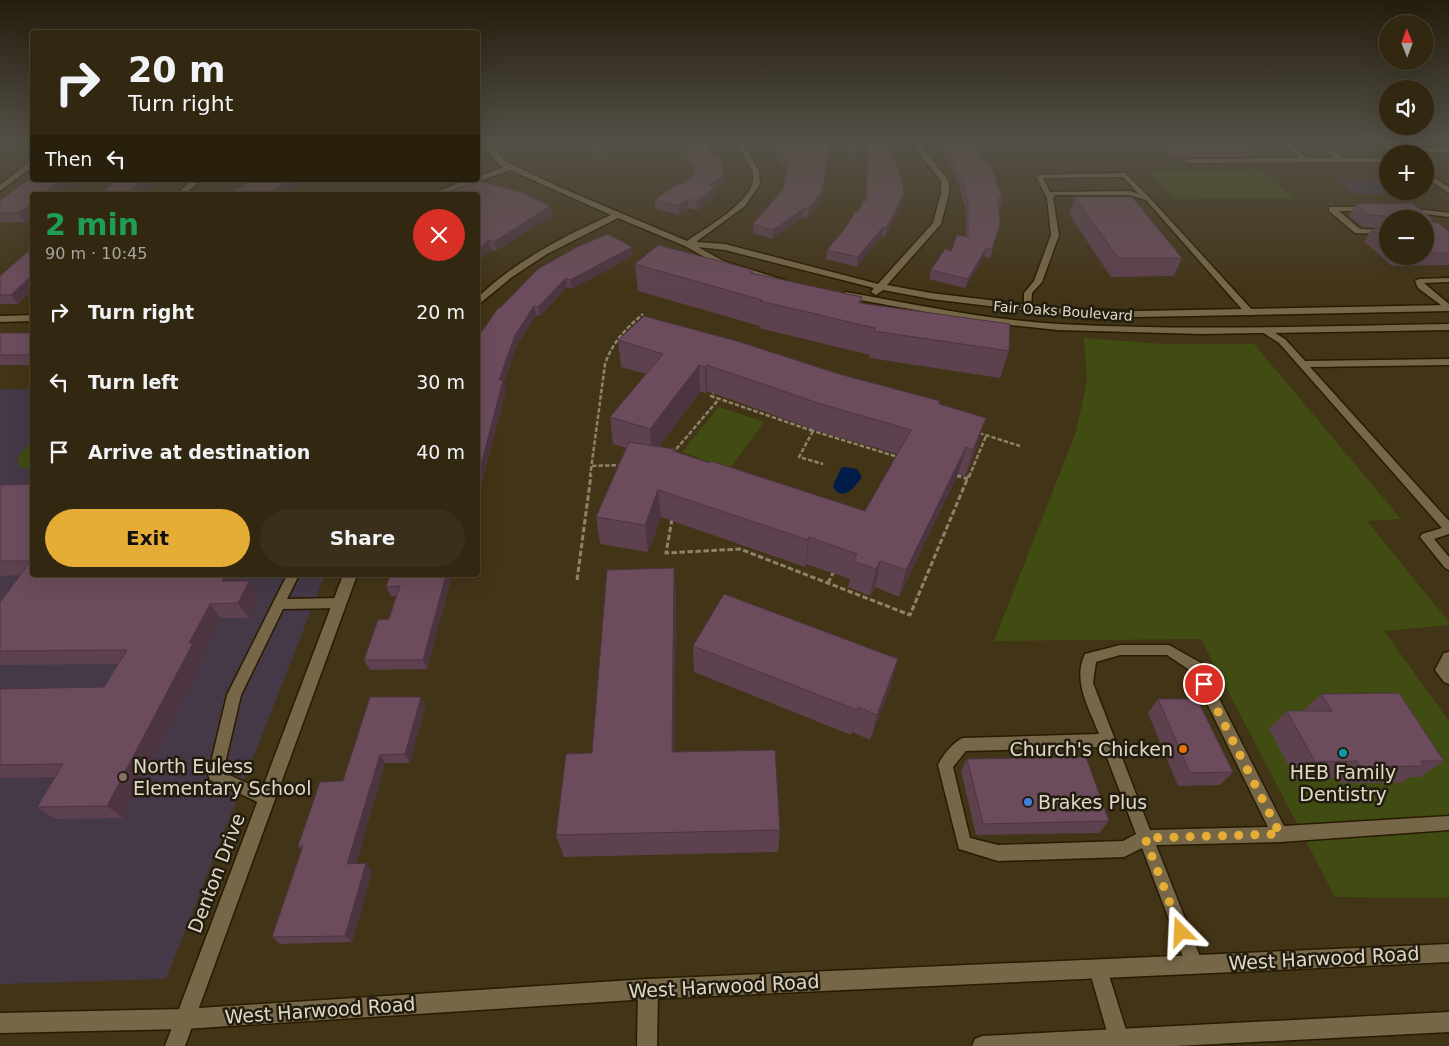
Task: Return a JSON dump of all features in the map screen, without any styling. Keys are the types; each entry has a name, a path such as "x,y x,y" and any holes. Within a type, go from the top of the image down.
{"street":[{"name":"Fair Oaks Boulevard","path":"561,190 688,244 701,255 728,265 792,283"},
{"path":"688,244 740,207 754,190"},
{"path":"869,300 937,224 945,190"},
{"path":"480,300 538,254 568,236 618,215"},
{"name":"Fair Oaks Boulevard","path":"688,244 725,247 880,288 1055,311 1138,314 1449,308"},
{"name":"Fair Oaks Boulevard","path":"835,292 869,300 982,319 1058,327 1193,331 1449,327"},
{"path":"1055,311 1058,327"},
{"path":"1250,313 1265,330"},
{"path":"0,319 30,318"},
{"name":"Denton Drive","path":"175,1046 349,577"},
{"name":"West Harwood Road","path":"0,1023 184,1019 648,989 1449,953"},
{"path":"1098,968 1120,1043"},
{"path":"647,1046 648,989"},
{"path":"982,1046 1120,1043 1449,1022"}],"lane":[{"path":"1027,308 1028,293 1038,282 1056,235 1050,198 1046,190"},
{"path":"1139,190 1250,313"},
{"path":"1050,198 1053,193 1130,193 1148,199"},
{"path":"1379,209 1332,209 1358,231 1379,232"},
{"path":"1434,213 1449,215"},
{"path":"1449,280 1419,282 1421,286 1449,308"},
{"path":"1265,330 1282,341 1449,529 1426,537 1449,565"},
{"path":"1303,364 1449,362"},
{"path":"266,799 215,775 234,694 292,577"},
{"path":"278,604 340,603"},
{"path":"1194,964 1086,684 1090,658 1120,650 1169,650 1196,667 1280,834"},
{"path":"1449,657 1442,670 1449,678"},
{"path":"1108,740 963,745 944,765 964,844 998,853 1124,849 1145,838 1280,834 1449,824"}],"path":[{"path":"577,580 608,352 630,325 643,314"},
{"path":"630,325 639,328"},
{"path":"717,388 711,396 811,430 903,458"},
{"path":"671,455 718,398"},
{"path":"816,422 800,457 823,464"},
{"path":"978,433 1020,446"},
{"path":"674,511 666,553 740,549 910,615 986,436"},
{"path":"891,464 896,456"},
{"path":"592,466 624,465"},
{"path":"951,474 968,480"},
{"path":"828,583 837,566"}],"shaded area":[{"path":"1349,190 1379,190 1379,194 1354,194"},
{"name":"North Euless Elementary School","path":"0,389 30,389 30,577 324,577 166,979 0,984"}],"green space":[{"path":"1166,190 1284,190 1293,198 1175,199"},
{"path":"1084,338 1163,344 1254,344 1401,519 1367,521 1449,622 1449,625 1384,631 1449,721 1449,898 1335,897 1201,639 994,641 1076,432 1087,380"},
{"path":"719,407 764,422 729,469 682,452"},
{"path":"30,443 30,467 20,468 17,458"}],"water":[{"path":"841,468 857,469 862,477 849,492 840,493 833,486"}],"building":[{"path":"15,190 48,190 45,192 30,192 30,204 19,213 0,213 0,201"},
{"path":"105,190 132,190 129,192 102,192"},
{"path":"235,190 275,190 272,192 233,191"},
{"path":"454,190 512,190 550,206 494,242 489,240 480,248 480,192 448,192"},
{"path":"669,190 711,190 697,201 688,199 678,206 655,200"},
{"path":"782,190 822,190 808,209 803,209 773,230 753,224"},
{"path":"867,190 904,190 904,194 887,227 883,227 858,257 827,250 844,230 855,212 858,212 863,200 867,201"},
{"path":"965,190 999,190 1002,198 998,198 1000,224 992,249 986,248 968,279 931,270 945,249 951,251 957,235 968,237 968,202"},
{"path":"1075,197 1132,197 1182,258 1118,258"},
{"path":"1412,203 1421,210 1379,210 1379,216 1370,215 1356,204"},
{"path":"1434,222 1449,231 1449,253 1434,253"},
{"path":"1372,229 1379,229 1379,235"},
{"path":"608,234 632,247 570,280 566,278 538,307 534,306 515,335 499,380 503,380 480,469 480,334 498,308 538,269 577,247"},
{"path":"658,245 753,270 751,273 862,297 859,303 1010,324 1009,351 874,331 875,328 760,301 762,300 635,264"},
{"path":"30,250 30,277 11,295 0,295 0,276"},
{"path":"644,316 740,342 839,374 940,401 939,404 986,418 973,450 966,447 906,570 880,561 876,569 853,561 857,554 809,537 808,540 658,490 645,525 596,517 629,442 674,449 673,451 710,463 711,461 865,511 911,430 821,404 707,365 705,367 699,365 650,429 610,417 663,354 618,340"},
{"path":"0,333 30,333 30,355 0,355"},
{"path":"30,484 30,561 0,561 0,485"},
{"path":"30,562 30,577 224,577 222,581 249,581 238,603 210,604 189,643 193,643 107,806 37,807 63,764 0,765 0,689 104,687 127,650 0,651 0,602"},
{"path":"674,568 672,752 775,750 780,830 556,835 566,754 592,753 607,570"},
{"path":"389,577 445,577 423,660 364,660 378,620 389,619 400,586 386,587"},
{"path":"724,594 898,659 877,715 858,707 857,710 693,646"},
{"path":"1399,693 1444,761 1421,761 1424,766 1360,767 1357,761 1315,762 1287,711 1332,711 1321,694"},
{"path":"370,697 421,697 405,754 380,755 347,864 366,863 345,936 272,937 303,846 298,846 320,782 343,781"},
{"path":"1158,699 1197,699 1233,772 1190,773"},
{"name":"Brakes Plus","path":"1086,757 1109,821 983,824 967,759"}],"place":[{"name":"Church's Chicken","path":"1183,749"},
{"name":"HEB Family Dentistry","path":"1343,753"},
{"name":"North Euless Elementary School","path":"123,777"},
{"name":"Brakes Plus","path":"1028,802"}],"route":[{"path":"1181,932 1145,838 1280,834 1204,684"}]}
